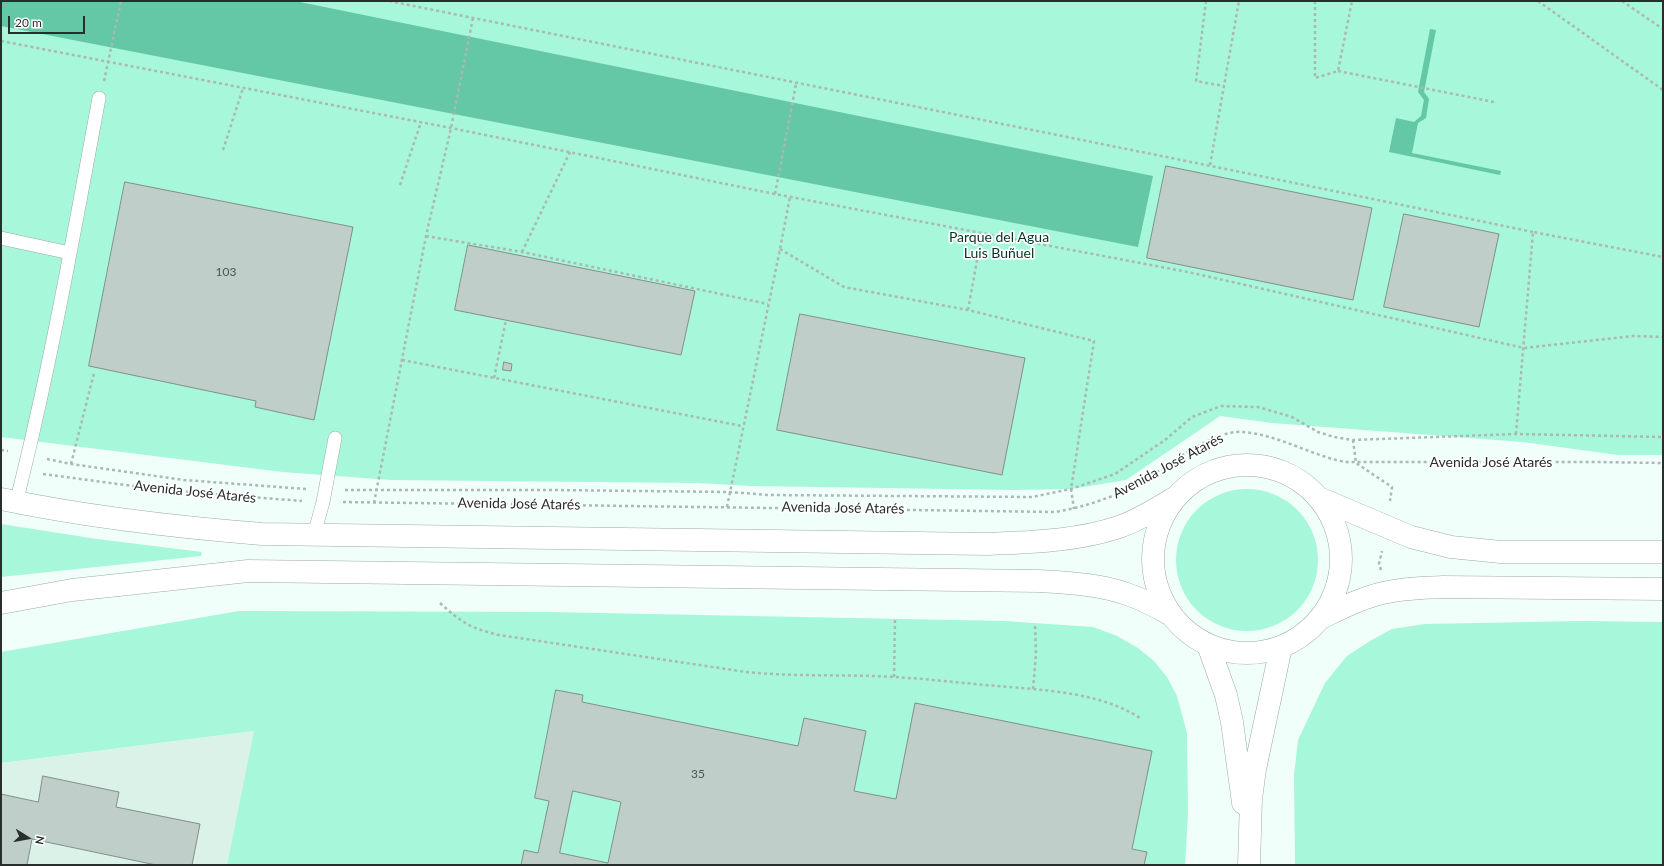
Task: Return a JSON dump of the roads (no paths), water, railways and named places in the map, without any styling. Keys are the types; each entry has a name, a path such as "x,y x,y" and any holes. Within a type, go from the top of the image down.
{"main road":[{"path":"9,501 85,515 195,529 262,534 988,544 1034,542 1099,533 1120,527 1139,519 1176,497 1196,480 1221,468 1248,465 1274,469 1299,480 1319,498 1333,520 1340,544 1341,570 1334,595 1321,618 1303,635 1281,647 1257,653 1238,653 1208,645 1188,632 1171,615 1159,593 1153,568 1154,543 1162,518 1176,497"},
{"path":"1319,498 1411,537 1451,546 1501,552 1663,552"},
{"path":"1,603 72,590 248,571 366,572 1039,581 1083,584 1106,588 1128,594 1171,615"},
{"path":"1321,618 1354,603 1386,592 1413,588 1663,589"},
{"path":"1208,645 1224,689 1232,722 1249,838"},
{"path":"1249,865 1251,798 1255,769 1281,647"}],"lane":[{"path":"9,501 24,471 28,455 70,253 99,98"},
{"path":"1,238 70,253"},
{"path":"314,535 323,502 335,438"}],"park label":[{"name":"Parque del Agua Luis Buñuel","path":"999,246"}]}
